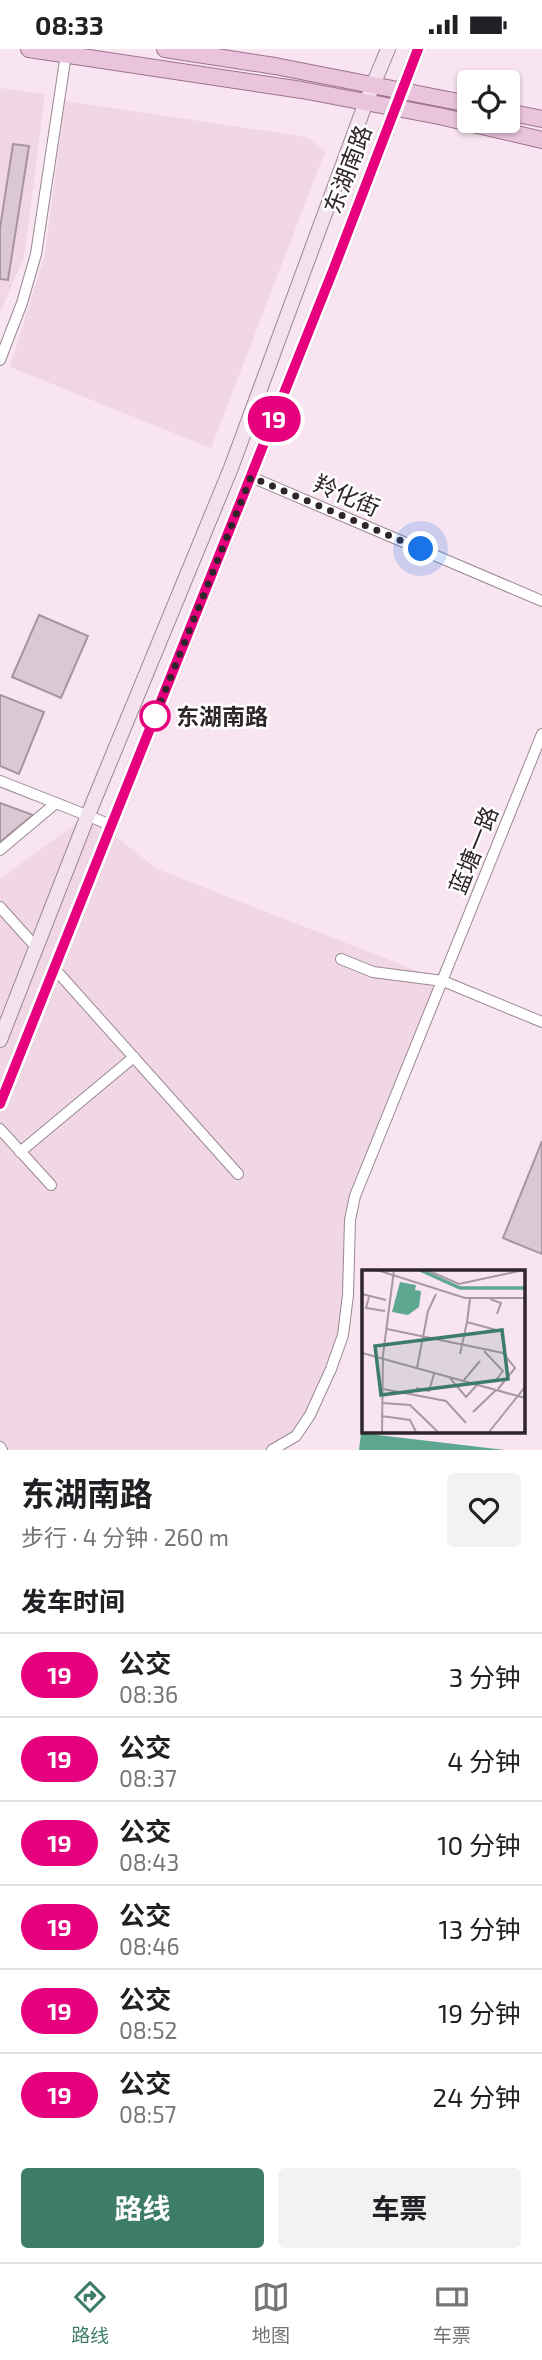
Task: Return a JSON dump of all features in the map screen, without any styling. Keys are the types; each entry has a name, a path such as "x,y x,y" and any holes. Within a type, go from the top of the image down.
{"main road":[{"path":"29,49 302,90 395,107 542,141"},
{"path":"165,49 275,66 457,102"},
{"name":"东湖南路","path":"0,1040 88,815 231,468 388,49"},
{"name":"东湖南路","path":"0,1104 334,268 418,49"},
{"path":"520,114 542,119"},
{"path":"309,258 334,268"}],"street":[{"path":"0,359 22,303 36,254 66,54"},
{"name":"羚化街","path":"251,477 542,601"},
{"name":"蓝塘一路","path":"272,1450 296,1436 310,1415 335,1358 343,1335 350,1220 355,1196 542,734"},
{"path":"0,781 111,825"},
{"path":"0,850 55,803"},
{"path":"0,907 36,947"},
{"path":"341,959 373,972 443,981 542,1022"},
{"path":"54,968 238,1174"},
{"path":"20,1152 134,1057"},
{"path":"0,1129 51,1185"}],"shaded area":[{"path":"0,88 45,94 24,257 0,312"},
{"path":"65,101 307,137 325,152 211,448 10,367 45,254"},
{"path":"88,815 157,869 443,981 355,1196 343,1335 296,1436 272,1450 2,1450 0,1447 0,879"},
{"path":"361,1433 505,1450 359,1450"}],"building":[{"path":"13,144 29,146 8,280 0,279 0,228"},
{"path":"39,615 88,636 61,698 12,677"},
{"path":"0,695 44,712 19,774 0,766"},
{"path":"0,803 33,815 0,842"},
{"path":"542,1141 542,1254 503,1238"}],"bus line":[{"name":"19","path":"0,1104 334,268 418,49"}],"place":[{"name":"东湖南路","path":"155,716"}],"route":[{"path":"155,716 151,726 251,477 421,549"}]}
